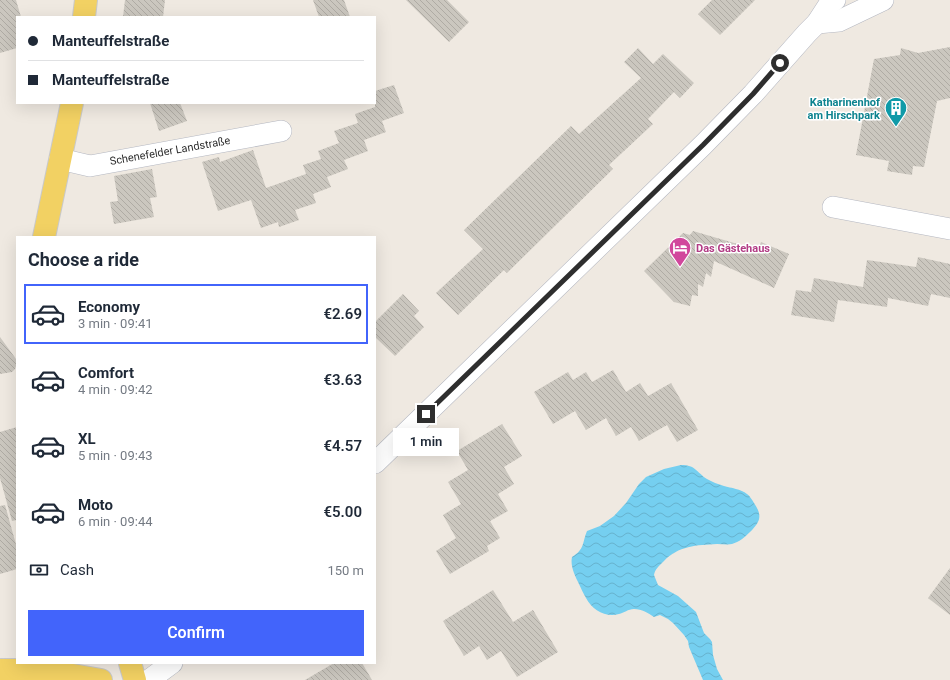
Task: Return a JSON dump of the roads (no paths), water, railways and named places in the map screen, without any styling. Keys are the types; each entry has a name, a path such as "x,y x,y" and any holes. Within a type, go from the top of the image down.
{"main road":[{"path":"84,16 86,0"},
{"path":"44,236 72,104"},
{"path":"130,664 135,680"},
{"path":"0,670 33,667 101,680"}],"street":[{"path":"376,462 703,145 753,94 833,6 878,1"},
{"name":"Schenefelder Landstraße","path":"60,159 90,166 281,131"},
{"path":"833,207 950,229"},
{"path":"148,680 171,664"}],"water":[{"path":"681,465 690,466 713,482 745,492 752,499 759,512 759,519 756,525 739,541 730,544 702,545 682,549 669,556 656,569 654,575 658,585 678,596 696,612 704,633 712,642 713,655 717,669 723,680 703,680 689,647 688,641 668,619 660,615 654,617 637,609 614,615 600,612 592,606 585,596 572,567 572,557 581,548 587,531 600,526 614,516 646,477 664,469"}],"place":[{"name":"Katharinenhof am Hirschpark","path":"896,128"},
{"name":"Das Gästehaus","path":"680,268"}]}
